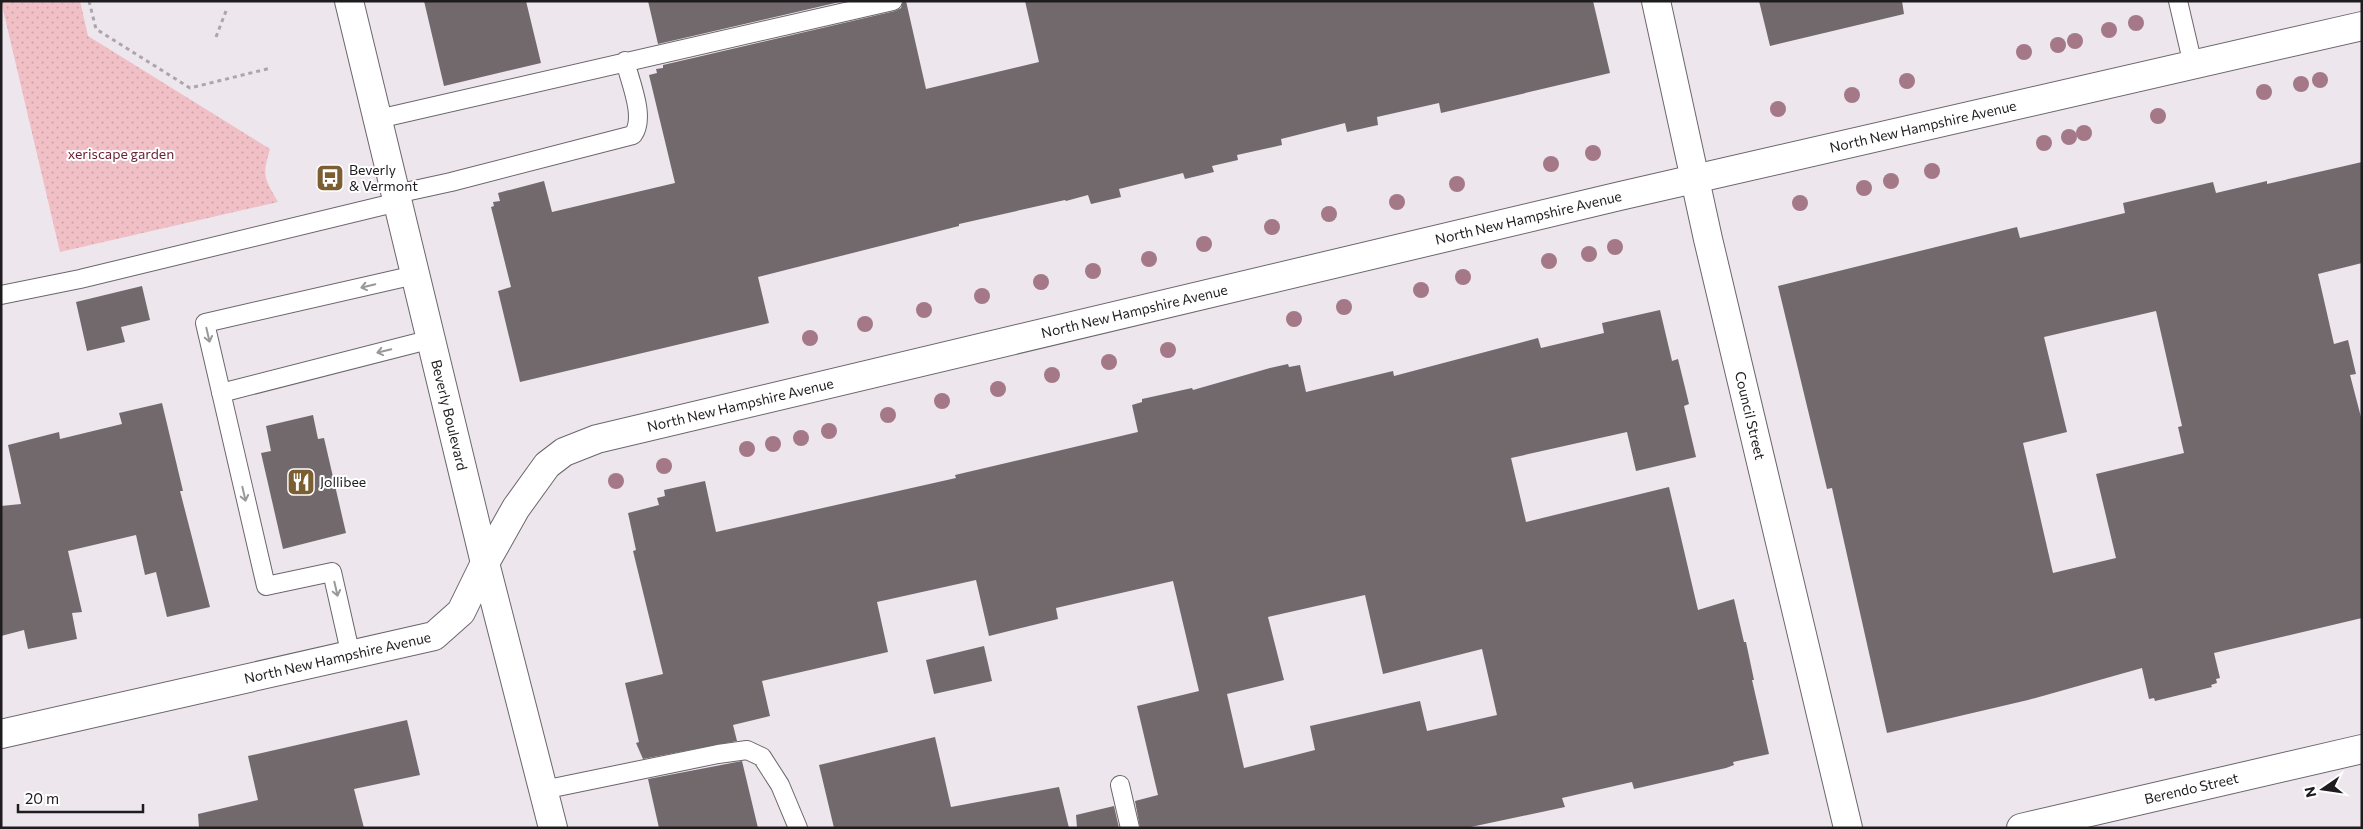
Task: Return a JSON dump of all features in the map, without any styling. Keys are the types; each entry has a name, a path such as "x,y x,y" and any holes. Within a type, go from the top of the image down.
{"street":[{"name":"Beverly Boulevard","path":"349,1 485,563 552,828"},
{"name":"Council Street","path":"1656,1 1695,179 1848,828"},
{"name":"North New Hampshire Avenue","path":"1,734 434,636 461,612 485,563 516,508 547,464 564,452 597,440 1695,179 2362,26"},
{"name":"Berendo Street","path":"2021,828 2362,749"}],"lane":[{"path":"378,119 893,1"},
{"path":"2178,1 2193,64"},
{"path":"1,295 80,279 633,136 639,128 638,112 625,61"},
{"path":"351,656 332,572 266,586 205,323 416,275"},
{"path":"221,393 432,339"},
{"path":"543,790 718,754 748,750 762,757 780,784 798,828"},
{"path":"1120,785 1130,828"}],"path":[{"path":"89,1 96,29 190,88 271,68"},
{"path":"216,37 226,11"}],"green space":[{"name":"xeriscape garden","path":"1,1 80,1 88,36 270,149 265,171 267,182 278,202 60,252"}],"building":[{"path":"424,1 526,1 541,63 444,86"},
{"path":"648,1 844,1 658,44"},
{"path":"903,1 906,1 926,89 1039,62 1025,1 1593,1 1610,73 1441,113 1439,103 1377,117 1378,125 1347,132 1345,123 1281,139 1282,145 1237,155 1238,160 1212,166 1214,172 1185,179 1183,173 1119,189 1121,197 1091,204 1088,195 1065,200 959,224 959,226 758,277 769,323 520,382 498,291 511,287 491,207 494,206 493,202 500,201 498,193 544,181 552,212 675,183 649,75 657,73 656,69 663,68 663,65 895,11 901,8"},
{"path":"1759,1 1902,1 1904,14 1770,46"},
{"path":"2362,162 2362,263 2318,274 2334,344 2348,340 2356,374 2350,375 2362,421 2362,618 2214,653 2220,678 2216,679 2217,683 2211,685 2212,687 2155,701 2154,698 2149,699 2142,668 2028,700 1887,733 1832,488 1827,489 1778,286 2017,227 2020,238 2125,213 2123,203 2213,182 2216,193 2267,181 2267,184","holes":["2156,311 2182,426 2178,427 2184,453 2096,474 2116,558 2053,573 2023,443 2067,432 2044,337"]},
{"path":"142,286 150,320 121,327 125,342 87,351 76,302"},
{"path":"1660,310 1672,361 1678,359 1689,404 1684,406 1696,457 1636,471 1627,432 1511,458 1526,522 1669,487 1698,610 1734,599 1744,642 1746,642 1754,680 1752,680 1769,754 1733,762 1734,765 1726,768 1634,789 1632,782 1562,798 1565,807 1466,828 1140,828 1135,801 1158,795 1137,706 1199,691 1173,581 1056,608 1058,619 989,636 976,580 877,602 888,652 762,681 770,716 733,725 737,741 643,759 636,743 639,742 625,683 663,674 633,551 636,550 628,513 659,505 657,498 665,496 664,490 705,481 716,532 956,478 955,475 1138,432 1132,405 1142,402 1142,399 1192,388 1193,390 1270,368 1288,364 1289,367 1300,365 1306,392 1393,371 1394,376 1538,338 1541,348 1604,333 1602,323","holes":["1365,595 1383,674 1482,649 1497,715 1427,731 1420,701 1310,726 1315,750 1244,768 1227,694 1284,680 1268,617"]},
{"path":"162,403 183,491 180,491 210,607 167,617 156,572 145,575 136,535 68,551 82,612 72,613 77,639 28,649 24,630 1,636 1,506 21,504 8,445 59,432 60,439 122,424 119,413"},
{"name":"Jollibee","path":"313,415 318,439 324,438 346,533 283,549 261,453 271,451 266,426"},
{"path":"984,646 992,681 934,694 926,660"},
{"path":"407,720 420,775 354,789 364,828 199,828 198,814 258,800 248,756"},
{"path":"935,737 951,807 1059,787 1069,828 834,828 819,765"},
{"path":"742,761 758,828 659,828 648,779"},
{"path":"1114,806 1119,828 1077,828 1076,815"}],"place":[{"name":"Beverly & Vermont","path":"330,178"},
{"name":"Jollibee","path":"301,482"}]}
